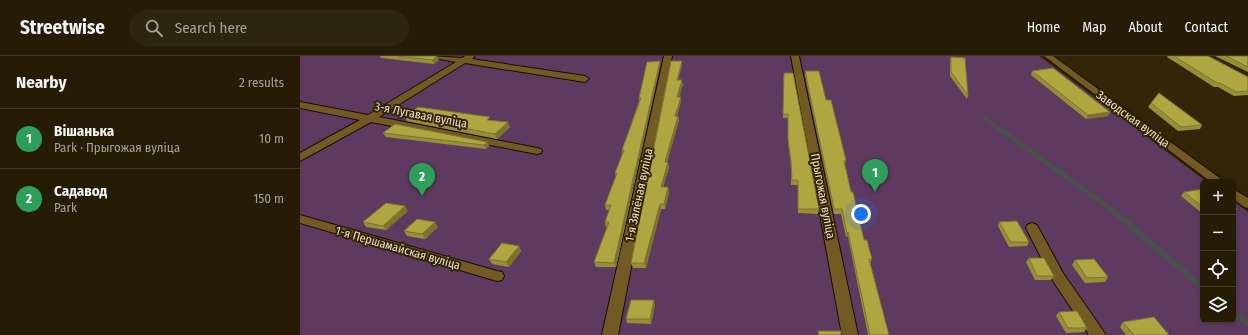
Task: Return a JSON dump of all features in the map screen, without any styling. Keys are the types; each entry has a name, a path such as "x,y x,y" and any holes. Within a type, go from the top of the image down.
{"street":[{"path":"434,56 468,58 585,79"},
{"name":"1-я Зялёная вуліца","path":"610,335 668,56"},
{"name":"Прыгожая вуліца","path":"796,56 850,335"},
{"name":"Заводская вуліца","path":"1048,56 1215,179"},
{"path":"300,158 369,119 468,58"},
{"name":"3-я Лугавая вуліца","path":"300,105 537,151"},
{"path":"1236,195 1248,204"},
{"name":"1-я Першамайская вуліца","path":"300,219 497,276"},
{"path":"1032,228 1058,277 1098,335"}],"shaded area":[{"path":"300,56 1039,56 1203,179 1200,179 1200,323 1236,323 1236,203 1248,212 1248,335 300,335"}],"building":[{"path":"398,56 435,56 437,57 432,60"},
{"path":"1174,56 1208,56 1248,77 1248,91 1236,92 1220,83 1217,83"},
{"path":"1226,56 1248,56 1248,67"},
{"path":"951,57 965,58 968,95 951,72"},
{"path":"660,61 614,263 594,262 609,222 605,222 611,205 605,205 617,173 615,173 624,150 622,150 641,98 639,98 647,62"},
{"path":"671,61 682,61 677,80 682,80 677,97 681,97 675,116 678,116 665,162 668,162 661,187 668,187 664,204 660,204 644,263 631,263"},
{"path":"1053,68 1110,112 1088,115 1032,71"},
{"path":"805,71 819,71 826,100 831,100 846,160 844,161 851,192 853,192 864,240 867,240 872,259 869,259 889,335 870,335 842,209 834,209"},
{"path":"784,73 793,73 819,209 798,209 798,180 792,180 788,138 788,114 783,114"},
{"path":"1159,93 1202,125 1181,127 1151,103"},
{"path":"418,107 490,117 487,120 508,122 495,134 405,117"},
{"path":"395,124 487,142 484,145 383,133"},
{"path":"1200,189 1200,205 1184,192"},
{"path":"386,203 405,206 383,226 363,222"},
{"path":"417,219 435,222 422,234 404,231"},
{"path":"1017,221 1029,242 1011,242 999,222"},
{"path":"502,243 519,246 506,262 489,259"},
{"path":"1029,258 1044,258 1054,276 1037,276"},
{"path":"1094,259 1108,277 1087,278 1075,260"},
{"path":"631,300 654,300 650,319 626,319"},
{"path":"1077,311 1087,328 1068,328 1059,312"},
{"path":"1154,317 1169,335 1134,335 1123,322"},
{"path":"818,331 841,331 841,335 819,335"}],"waterway":[{"path":"985,118 1002,131"},
{"path":"1001,130 1108,207 1126,222"},
{"path":"1125,221 1202,287"},
{"path":"1236,314 1248,324"}],"place":[{"name":"Вішанька","path":"875,192"},
{"name":"Садавод","path":"422,196"}]}
